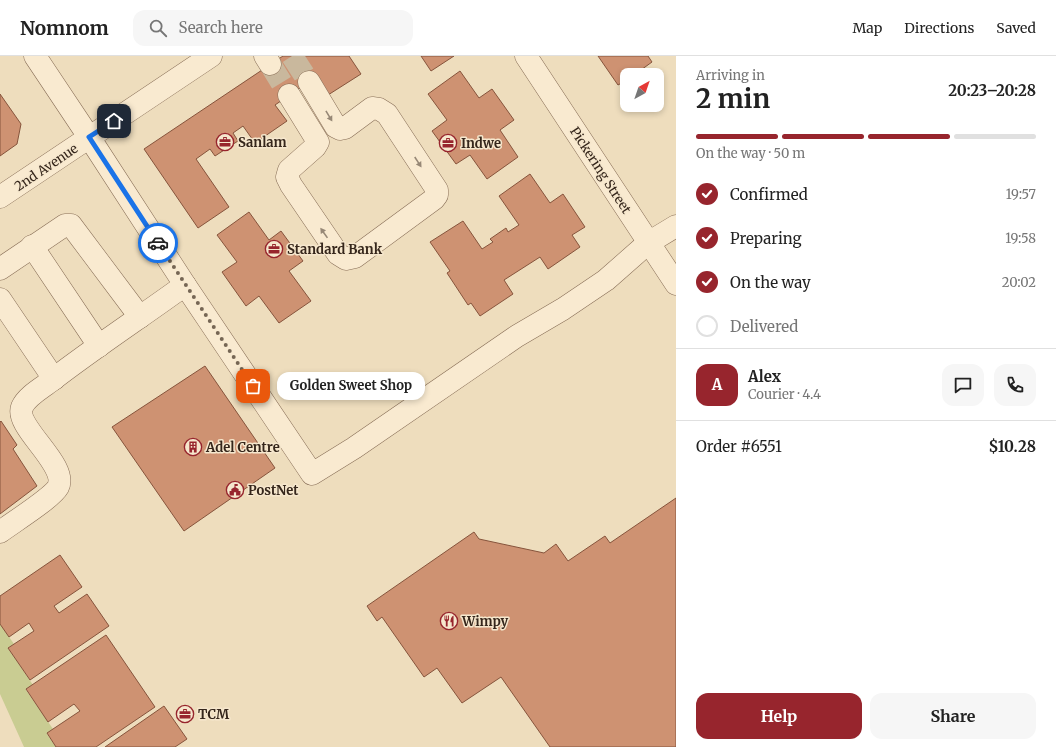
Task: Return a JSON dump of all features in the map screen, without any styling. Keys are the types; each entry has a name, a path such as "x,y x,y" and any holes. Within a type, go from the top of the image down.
{"street":[{"path":"35,56 185,285 312,474 354,448 517,336 606,280 648,243 676,226"},
{"name":"2nd Avenue","path":"0,197 211,56"},
{"name":"Pickering Street","path":"526,56 676,284"},
{"path":"289,95 318,142 315,147 289,170 287,177 338,254 346,259 355,257 434,199 437,195 437,190 387,114 379,109 372,108 345,128 340,129 336,127 309,82"},
{"path":"0,269 64,225 71,225 140,318"},
{"path":"32,246 99,346"},
{"path":"0,532 51,495 58,487 60,478 48,455 26,426 21,416 22,408 28,399 185,285"},
{"path":"0,299 54,379"}],"green space":[{"path":"0,624 14,644 8,648 33,685 26,690 53,729 47,734 56,747 24,747 0,694"}],"building":[{"path":"283,56 349,56 361,74 328,95 316,77 275,105 287,121 255,143 243,126 233,133 238,141 215,156 210,149 196,159 229,207 198,228 144,149"},
{"path":"421,56 454,56 431,71"},
{"path":"598,56 648,56 652,62 644,68 620,68 620,84 618,85"},
{"path":"460,71 479,98 492,89 514,120 500,130 518,157 487,179 470,155 456,164 432,131 447,120 428,94"},
{"path":"0,94 21,124 17,144 0,156"},
{"path":"530,174 550,203 563,194 585,227 572,235 580,247 548,269 540,257 504,280 513,294 480,316 471,303 468,305 447,273 450,271 430,242 463,221 482,249 493,242 490,239 506,228 508,232 519,225 499,196"},
{"path":"249,212 269,240 281,231 303,261 289,271 311,301 279,323 259,296 246,306 222,272 237,262 217,235"},
{"name":"Adel Centre","path":"205,366 275,468 184,531 112,427"},
{"path":"1,421 17,445 13,449 37,486 0,514 0,422"},
{"path":"676,498 676,747 550,747 501,677 462,703 437,668 424,677 382,617 377,621 367,606 474,532 479,539 544,553 556,544 568,561 605,536 610,543"},
{"path":"60,555 82,587 54,606 59,613 87,594 109,626 30,680 8,648 34,631 29,623 9,637 0,624 0,596"},
{"path":"106,635 155,707 96,747 56,747 47,733 80,711 74,704 48,722 26,689"},
{"path":"164,706 187,739 175,747 105,747"}],"tunnel":[{"path":"292,56 309,82"},
{"path":"270,64 289,95"}],"way so far":[{"path":"158,243 253,386"}],"place":[{"name":"Sanlam","path":"225,142"},
{"name":"Indwe","path":"448,143"},
{"name":"Standard Bank","path":"274,249"},
{"name":"Golden Sweet Shop","path":"253,386"},
{"name":"Adel Centre","path":"193,447"},
{"name":"PostNet","path":"235,490"},
{"name":"Wimpy","path":"449,621"},
{"name":"TCM","path":"185,714"}],"route":[{"path":"114,121 89,137 158,243"}]}
